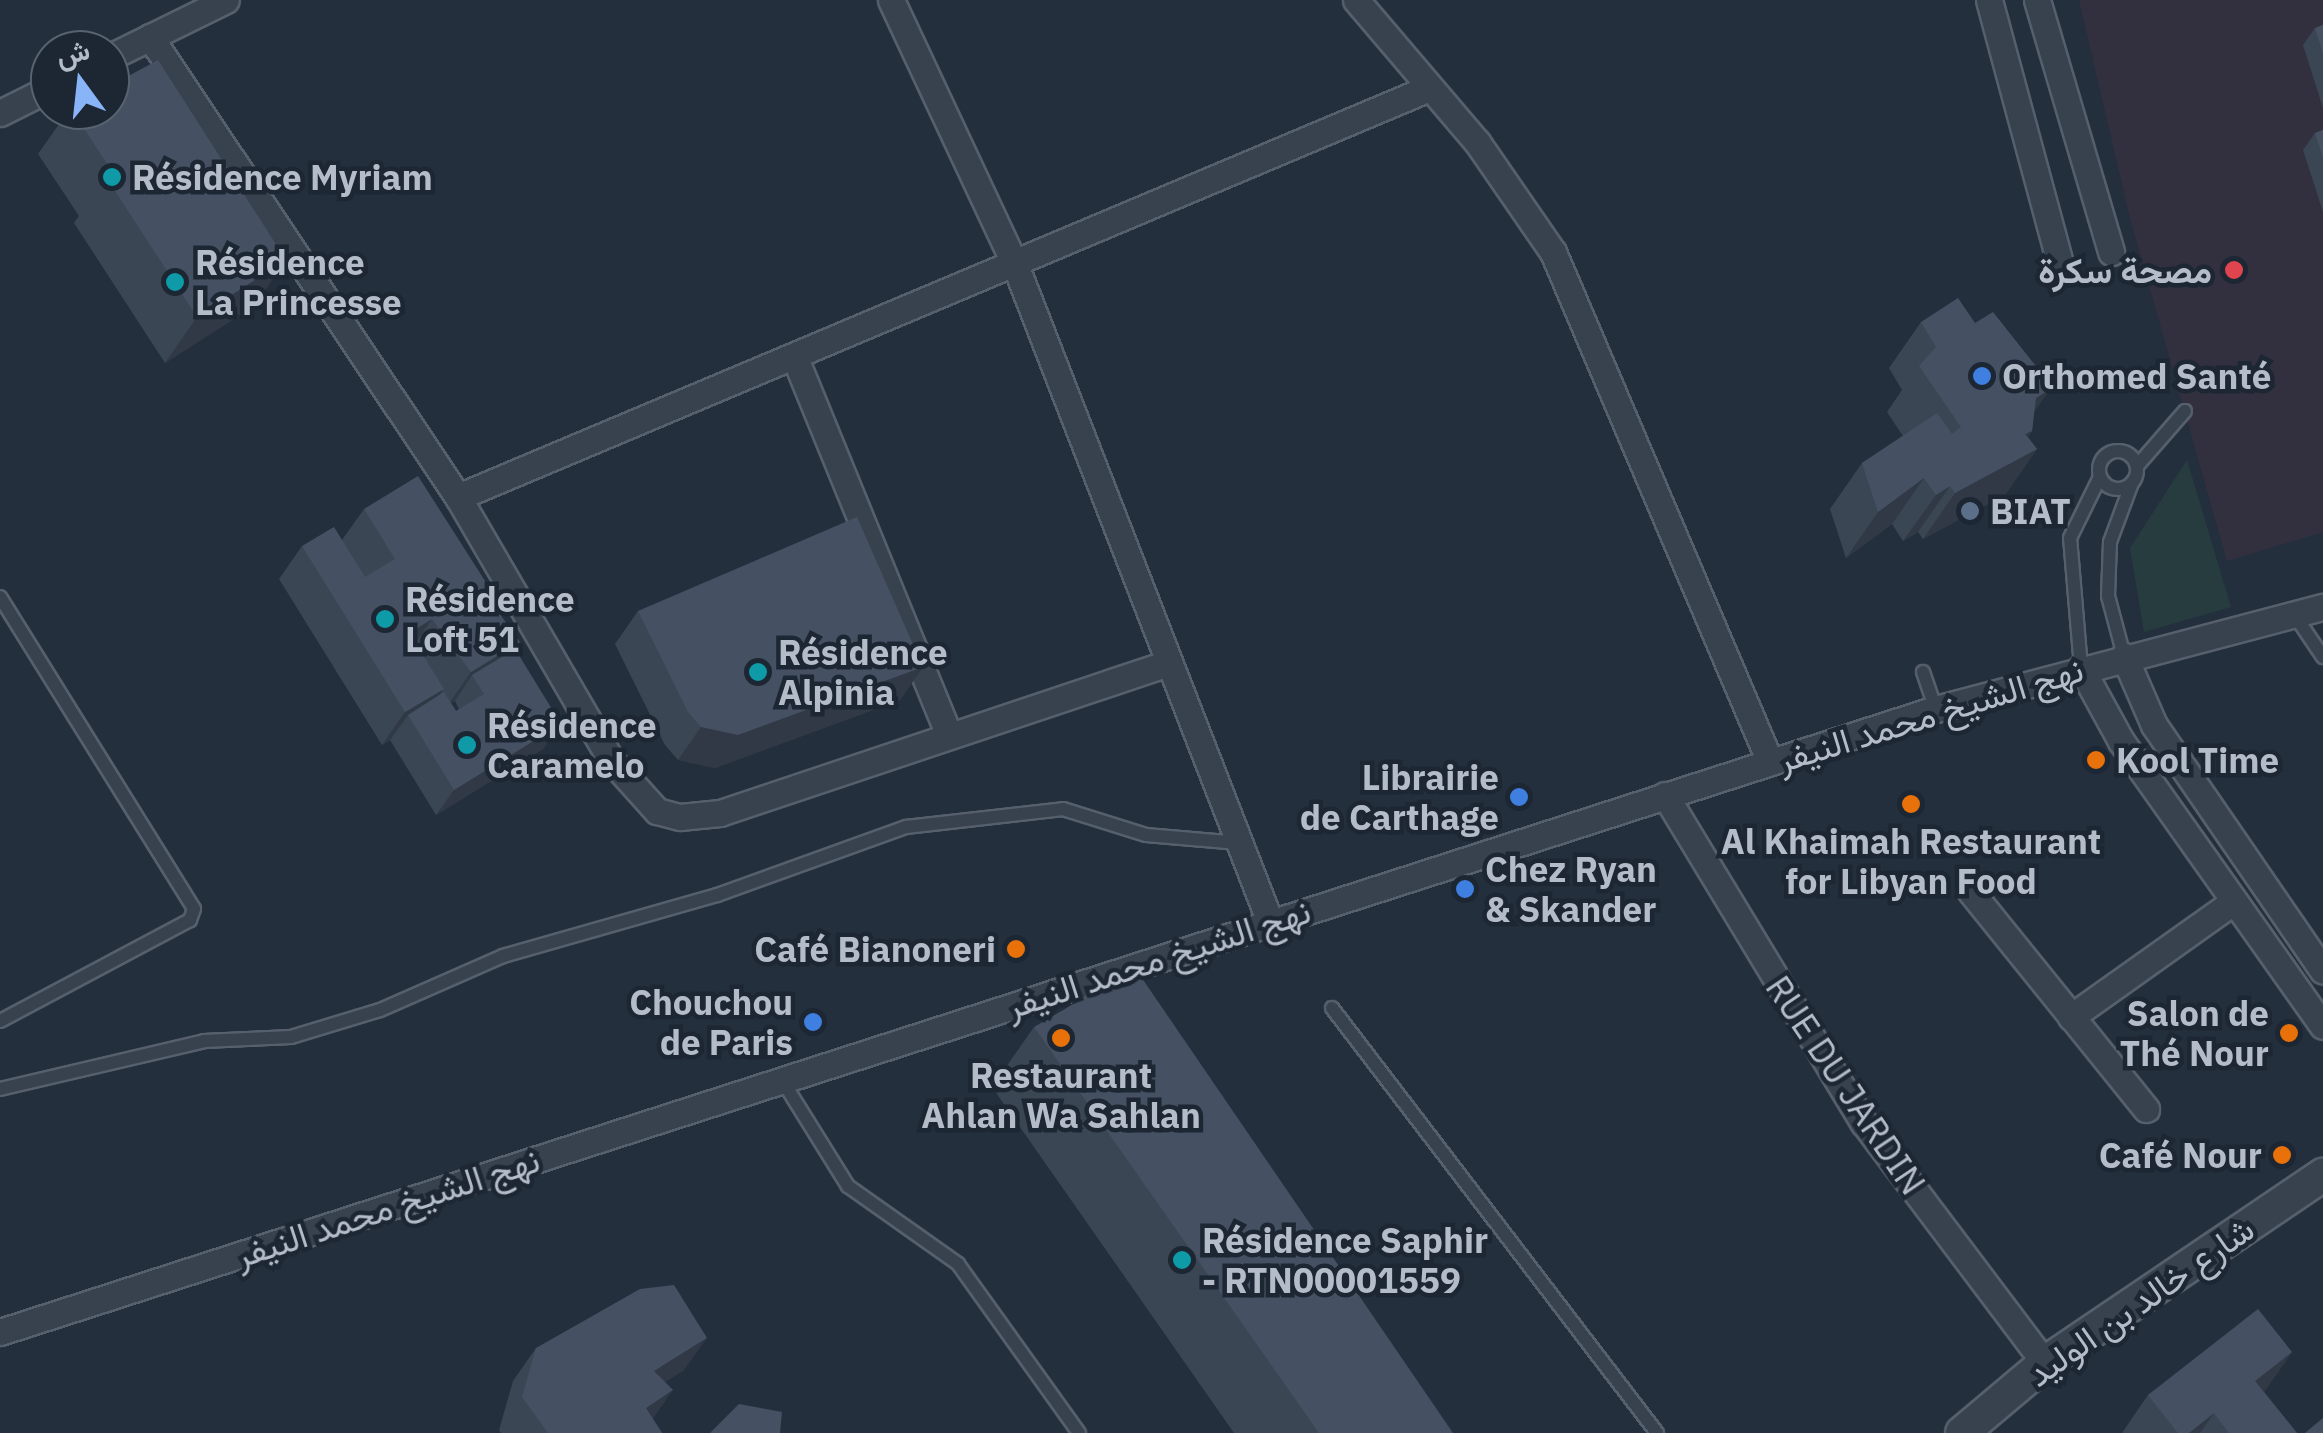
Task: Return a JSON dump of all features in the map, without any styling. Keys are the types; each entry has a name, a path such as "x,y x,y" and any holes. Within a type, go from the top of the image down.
{"street":[{"path":"130,47 226,0"},
{"path":"891,0 1016,267 1270,922"},
{"path":"1356,0 1518,195 1553,252 1770,762"},
{"path":"1988,0 2061,266"},
{"path":"2038,0 2111,252"},
{"path":"150,37 458,498 611,760 657,811 680,818 720,814 948,733 1168,662"},
{"path":"458,498 1016,267 1429,88"},
{"path":"0,113 30,98"},
{"path":"795,358 948,733"},
{"name":"نهج الشيخ محمد النيفر","path":"0,1332 1936,708 2323,607"},
{"path":"2124,656 2154,725 2323,971"},
{"path":"2081,668 2121,741 2323,1026"},
{"name":"RUE DU JARDIN","path":"1665,795 1864,1124 2045,1362"},
{"path":"1971,892 2146,1110"},
{"path":"2072,1017 2234,901"},
{"name":"شارع خالد بن الوليد","path":"1969,1431 2045,1362 2323,1175"}],"lane":[{"path":"2124,656 2108,596 2110,542 2137,466 2185,412"},
{"path":"2081,668 2070,538 2100,477 2103,458 2114,451 2126,452 2137,466"},
{"path":"2100,477 2115,488 2132,483"},
{"path":"0,597 194,908 190,920 0,1020"},
{"path":"2294,614 2323,657"},
{"path":"1923,672 1936,708"},
{"path":"0,1089 204,1041 290,1038 380,1010 503,956 718,895 906,827 1063,809 1146,835 1240,843"},
{"path":"1332,1008 1657,1433"},
{"path":"781,1078 848,1186 958,1264 1078,1433"}],"shaded area":[{"name":"مصحة سكرة","path":"2079,0 2323,0 2323,532 2227,561 2130,218"}],"green space":[{"path":"2187,460 2231,607 2144,632 2130,548"}],"building":[{"path":"2323,25 2323,53 2315,28"},
{"path":"158,60 286,260 197,317 106,177 113,173 85,130 130,130 130,75"},
{"path":"2323,130 2323,158 2315,133"},
{"path":"1958,298 1975,323 1993,312 2047,380 2050,389 2036,398 2032,431 2025,434 2037,449 1955,493 1950,486 1936,495 1924,478 1878,512 1862,463 1937,413 1952,434 1961,427 1919,366 1936,347 1921,322"},
{"path":"418,476 494,595 489,599 520,642 471,672 432,619 409,633 444,689 405,712 302,546 334,527 365,577 395,559 364,509"},
{"name":"Résidence Alpinia","path":"857,517 923,667 738,735 701,727 688,712 638,611"},
{"name":"Résidence Caramelo","path":"515,649 561,724 454,790 408,715 444,692 456,711 484,694 472,675"},
{"path":"1135,968 1453,1433 1319,1433 1034,1027"},
{"path":"674,1285 707,1338 654,1371 673,1390 646,1408 662,1433 548,1433 522,1397 536,1348 640,1289"},
{"path":"2258,1309 2292,1352 2255,1381 2297,1433 2229,1433 2214,1413 2189,1433 2178,1433 2148,1395"},
{"path":"739,1404 782,1412 780,1433 710,1433"},
{"path":"2323,1418 2323,1433 2305,1433"}],"place":[{"name":"Résidence Myriam","path":"112,177"},
{"name":"مصحة سكرة","path":"2234,270"},
{"name":"Résidence La Princesse","path":"175,282"},
{"name":"Orthomed Santé","path":"1982,376"},
{"name":"BIAT","path":"1970,511"},
{"name":"Résidence Loft 51","path":"385,619"},
{"name":"Résidence Alpinia","path":"758,672"},
{"name":"Résidence Caramelo","path":"467,745"},
{"name":"Kool Time","path":"2096,760"},
{"name":"Librairie de Carthage","path":"1519,797"},
{"name":"Al Khaimah Restaurant for Libyan Food","path":"1911,804"},
{"name":"Chez Ryan & Skander","path":"1465,889"},
{"name":"Café Bianoneri","path":"1016,949"},
{"name":"Chouchou de Paris","path":"813,1022"},
{"name":"Salon de Thé Nour","path":"2289,1033"},
{"name":"Restaurant Ahlan Wa Sahlan","path":"1061,1038"},
{"name":"Café Nour","path":"2282,1155"},
{"name":"Résidence Saphir - RTN00001559","path":"1182,1260"}]}
